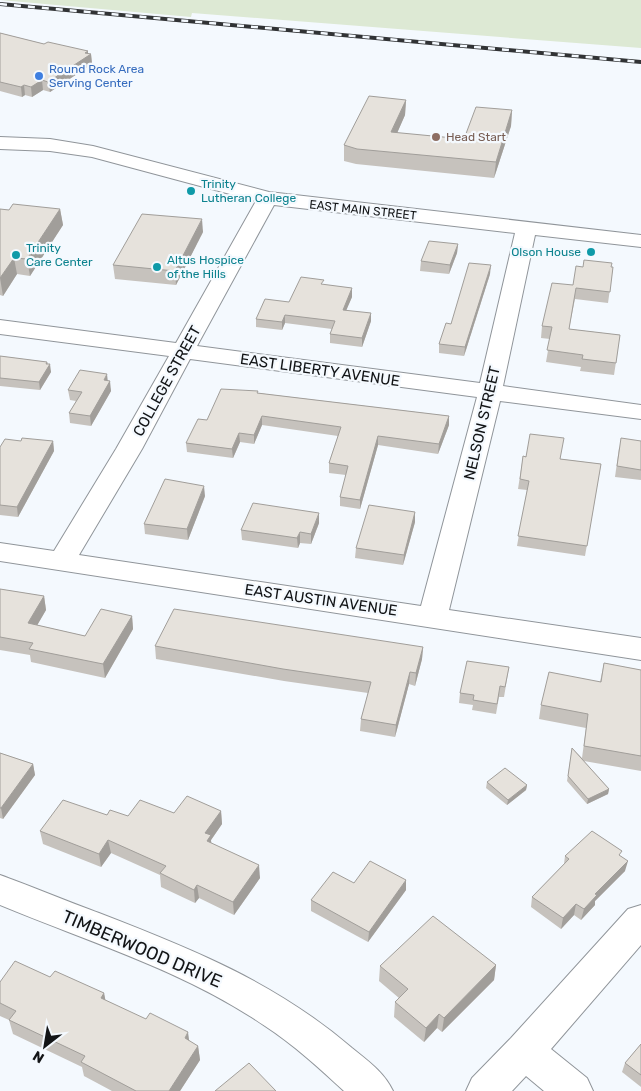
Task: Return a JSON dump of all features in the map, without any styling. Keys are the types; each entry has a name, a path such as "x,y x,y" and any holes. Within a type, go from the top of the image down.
{"street":[{"name":"EAST MAIN STREET","path":"0,143 50,145 86,151 268,198 641,241"},
{"name":"COLLEGE STREET","path":"60,562 129,449 268,198"},
{"name":"NELSON STREET","path":"433,617 490,392 526,228"},
{"name":"EAST LIBERTY AVENUE","path":"0,327 641,412"},
{"name":"EAST AUSTIN AVENUE","path":"0,552 641,649"},
{"name":"TIMBERWOOD DRIVE","path":"0,890 175,959 220,980 265,1005 307,1036 373,1091"},
{"path":"486,1091 525,1051 641,920"},
{"path":"525,1051 573,1091"}],"green space":[{"path":"0,0 641,0 641,48 192,13 191,17"}],"building":[{"path":"0,33 44,44 48,42 88,51 85,53 91,54 48,82 42,80 31,87 24,85 21,87 0,82"},
{"path":"369,96 406,100 391,132 464,139 476,107 512,110 496,162 357,149 344,145"},
{"path":"13,204 60,209 27,259 14,258 0,278 0,209 9,210"},
{"name":"Altus Hospice of the Hills","path":"142,214 202,219 175,271 113,265"},
{"path":"429,241 458,244 450,265 421,261"},
{"path":"584,260 612,263 610,292 576,288 569,329 620,335 616,363 582,359 583,355 547,350 552,327 542,326 552,283 573,285 576,266 583,267"},
{"path":"469,263 491,265 465,347 439,344 446,323 451,324"},
{"path":"301,277 324,280 321,284 352,288 343,310 371,313 362,338 330,334 335,321 285,315 282,322 256,319 265,299 289,302"},
{"path":"0,356 47,362 46,364 50,364 39,382 0,378"},
{"path":"80,370 107,374 104,380 110,381 90,416 69,413 82,392 68,390"},
{"path":"221,389 258,391 257,393 449,416 439,444 378,436 360,500 340,497 348,466 329,463 341,427 262,416 254,435 239,433 232,449 186,443 198,419 207,420"},
{"path":"530,434 564,438 560,459 601,464 587,546 518,536 529,481 520,479 523,456 526,457"},
{"path":"22,438 53,441 17,507 0,505 0,447 5,439 21,441"},
{"path":"621,438 641,441 641,470 617,466"},
{"path":"165,479 204,486 187,529 144,524"},
{"path":"253,503 319,513 311,534 300,532 297,538 241,530"},
{"path":"369,505 415,512 404,555 356,548"},
{"path":"0,589 44,596 28,623 85,636 101,609 132,616 103,664 29,649 33,643 0,637"},
{"path":"174,609 423,647 416,673 410,672 396,725 361,719 371,682 283,669 155,646"},
{"path":"467,661 509,667 505,687 500,686 497,704 473,700 474,695 460,693"},
{"path":"604,663 641,670 641,756 584,746 588,714 541,705 549,672 601,682"},
{"path":"572,748 609,789 588,799 568,776"},
{"path":"0,753 33,764 1,808 0,808"},
{"path":"505,768 527,785 508,800 487,782"},
{"path":"187,796 221,811 205,833 211,835 207,841 259,865 233,902 197,885 194,890 160,873 166,866 108,840 99,854 40,831 63,800 107,815 110,810 128,816 140,800 174,813"},
{"path":"592,831 622,851 619,855 628,861 595,894 597,895 584,909 576,904 563,918 532,897 569,859 565,856"},
{"path":"370,861 406,880 369,932 311,900 333,872 354,883"},
{"path":"433,916 496,965 444,1018 439,1014 426,1028 395,1002 408,989 380,966"},
{"path":"15,961 50,977 55,971 104,993 101,998 146,1019 150,1013 188,1032 185,1038 198,1046 169,1091 136,1091 81,1062 85,1056 9,1020 16,1011 0,1003 0,982"},
{"path":"641,1044 641,1075 625,1063"},
{"path":"249,1063 276,1091 215,1091"}],"railway":[{"path":"0,4 641,62"}],"place":[{"name":"Round Rock Area Serving Center","path":"39,76"},
{"name":"Head Start","path":"436,137"},
{"name":"Trinity Lutheran College","path":"191,191"},
{"name":"Olson House","path":"591,252"},
{"name":"Trinity Care Center","path":"16,255"},
{"name":"Altus Hospice of the Hills","path":"157,267"}]}
